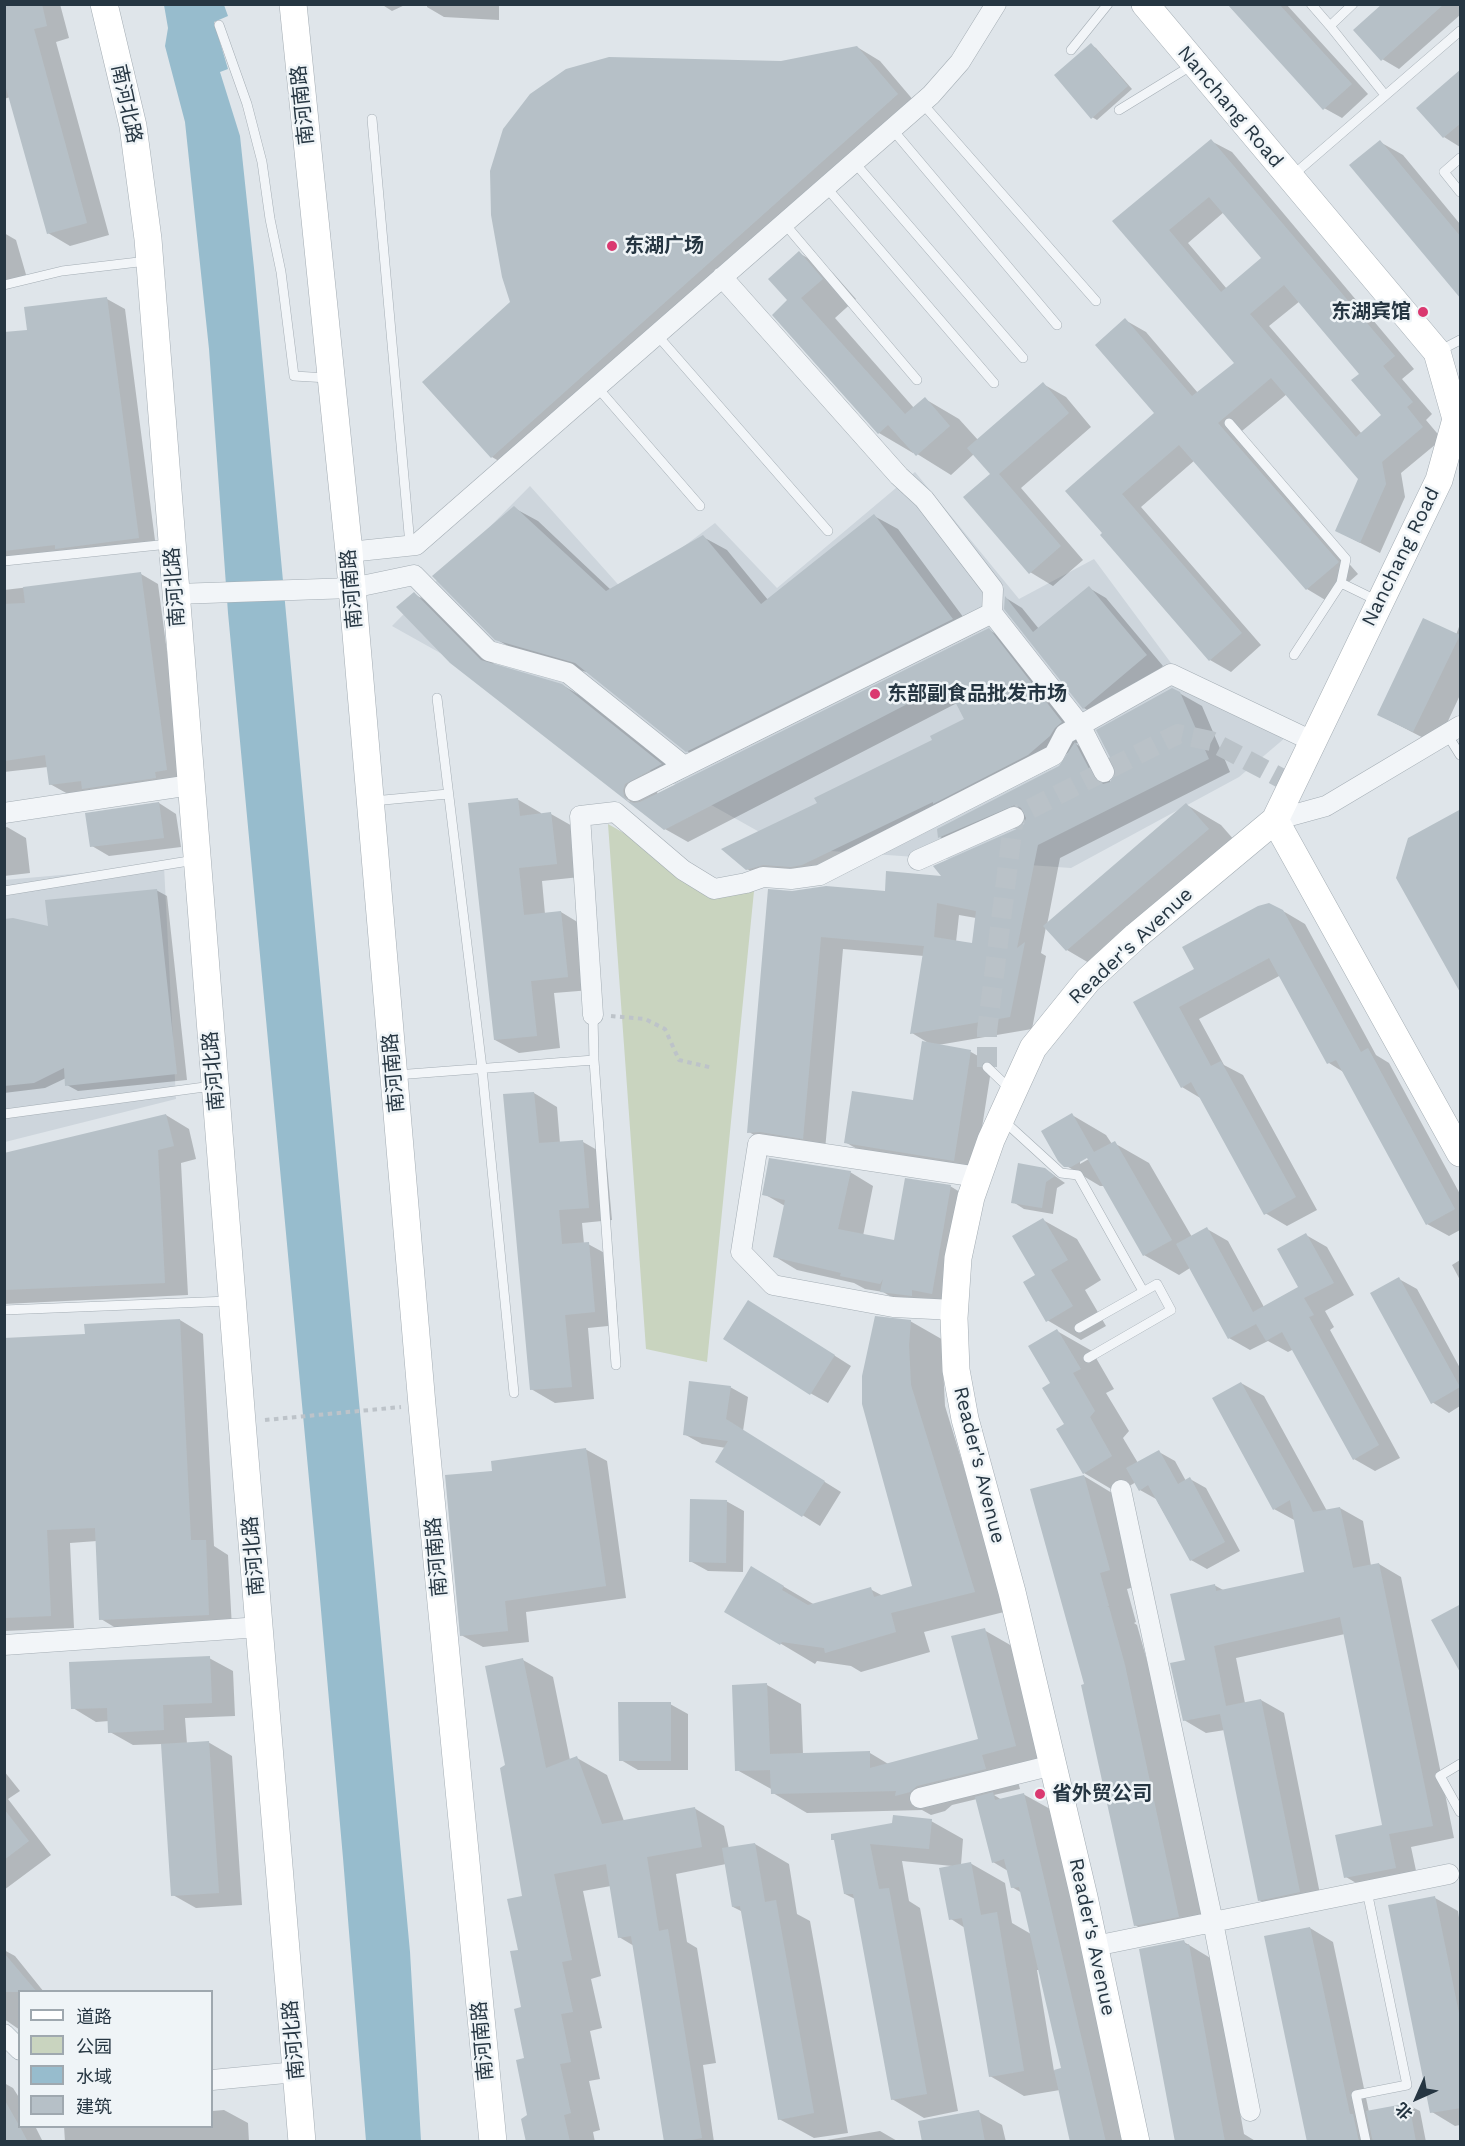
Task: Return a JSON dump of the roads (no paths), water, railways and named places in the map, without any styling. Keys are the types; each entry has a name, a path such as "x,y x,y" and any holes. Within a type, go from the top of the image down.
{"street":[{"name":"南河北路","path":"104,4 133,126 149,260 302,2142"},
{"name":"南河南路","path":"293,4 349,552 422,1405 493,2142"},
{"path":"349,552 417,545 927,99 960,62 996,4"},
{"name":"Nanchang Road","path":"1145,4 1290,177 1449,346 1456,419 1439,480 1275,820"},
{"path":"722,277 899,476 924,499 993,589 992,613 1080,725 1104,772"},
{"path":"176,594 352,588 414,575 489,651 568,673 684,766"},
{"path":"635,791 992,613"},
{"path":"593,1014 579,816 615,812 682,870 714,889 764,877 791,879 820,876 1054,754 1065,734 1172,674 1312,741"},
{"path":"1454,730 1326,806 1275,820 1461,1153"},
{"path":"4,813 191,785"},
{"path":"918,860 1014,817"},
{"name":"Reader's Avenue","path":"1136,2142 1095,1946 1053,1765 1012,1592 965,1419 956,1370 954,1310 958,1258 971,1197 978,1177 1000,1118 1034,1048 1088,980 1136,936 1275,820"},
{"path":"954,1310 893,1307 773,1285 741,1252 758,1144 978,1177"},
{"path":"1121,1490 1214,1922 1250,2111"},
{"path":"4,1645 260,1627"},
{"path":"920,1798 1053,1765"},
{"path":"1095,1946 1449,1874"},
{"path":"4,2034 18,2048"},
{"path":"213,2080 296,2072"}],"lane":[{"path":"1071,50 1107,4"},
{"path":"1311,4 1385,95"},
{"path":"1330,26 1353,4"},
{"path":"219,25 247,104 262,162 294,376 331,378"},
{"path":"1290,177 1461,31"},
{"path":"1119,110 1194,64"},
{"path":"927,99 1096,301"},
{"path":"372,118 410,545"},
{"path":"892,129 1057,325"},
{"path":"1461,158 1444,172 1461,192"},
{"path":"854,162 1023,358"},
{"path":"826,187 994,383"},
{"path":"784,223 917,380"},
{"path":"4,285 62,271 149,260"},
{"path":"657,335 828,531"},
{"path":"597,387 700,506"},
{"path":"1229,423 1347,559 1341,583 1294,655"},
{"path":"4,561 172,544"},
{"path":"1341,583 1380,602"},
{"path":"437,698 482,1068 514,1393"},
{"path":"1454,730 1461,755"},
{"path":"370,801 448,794"},
{"path":"4,891 197,860"},
{"path":"593,1014 594,1060 616,1365"},
{"path":"394,1075 594,1060"},
{"path":"987,1067 1012,1092"},
{"path":"4,1114 215,1085"},
{"path":"1000,1118 1060,1173 1078,1175 1143,1292"},
{"path":"1078,1328 1157,1284 1171,1311 1088,1358"},
{"path":"4,1310 232,1300"},
{"path":"1461,1764 1440,1776 1461,1812"},
{"path":"1366,2142 1356,2095 1407,2085 1367,1889"}],"water":[{"path":"164,5 224,5 228,16 214,22 228,69 220,72 240,136 254,268 410,1952 421,2141 366,2141 316,1554 228,613 209,349 185,122 165,46 168,28"}],"tunnel":[{"path":"987,1067 987,1031 1014,817 1178,734 1211,741 1292,784"}],"place":[{"name":"东湖广场","path":"612,246"},
{"name":"东湖宾馆","path":"1423,312"},
{"name":"东部副食品批发市场","path":"875,694"},
{"name":"省外贸公司","path":"1040,1794"}]}
